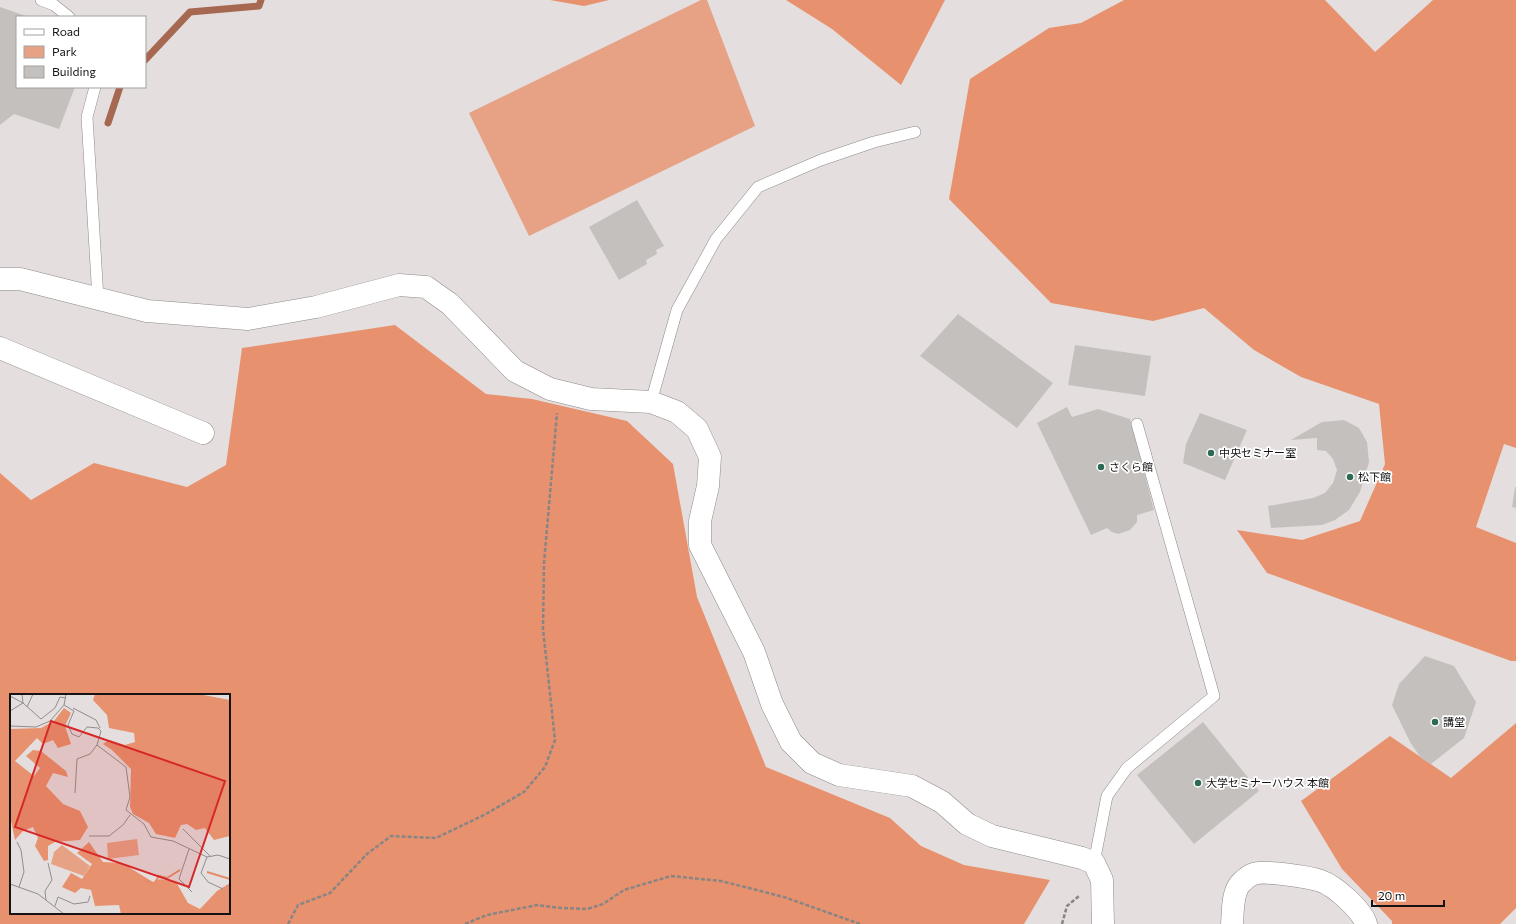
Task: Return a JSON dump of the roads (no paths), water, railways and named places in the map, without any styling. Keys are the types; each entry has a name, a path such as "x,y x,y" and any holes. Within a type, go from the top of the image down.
{"street":[{"path":"0,279 20,279 147,311 248,319 316,306 399,285 426,287 450,304 515,371 550,389 590,398 651,402 677,412 696,429 710,457 708,486 700,521 700,545 754,652 772,704 791,742 812,764 839,775 912,786 942,802 967,824 992,836 1082,858 1094,863 1102,880 1103,924"},
{"path":"0,348 203,433"},
{"path":"1232,924 1234,898 1241,883 1255,874 1284,874 1322,881 1347,898 1365,918 1366,924"}],"lane":[{"path":"41,0 54,5 68,16"},
{"path":"95,88 87,117 98,299"},
{"path":"651,402 677,310 716,239 758,187 820,160 874,142 915,132"},
{"path":"1094,863 1107,796 1127,768 1214,696 1137,424"}],"waterway":[{"path":"146,59 190,12 259,6 261,0"},
{"path":"108,123 120,88"}],"place":[{"name":"中央セミナー室","path":"1211,453"},
{"name":"さくら館","path":"1101,467"},
{"name":"松下館","path":"1350,477"},
{"name":"講堂","path":"1435,722"},
{"name":"大学セミナーハウス 本館","path":"1198,783"}]}
